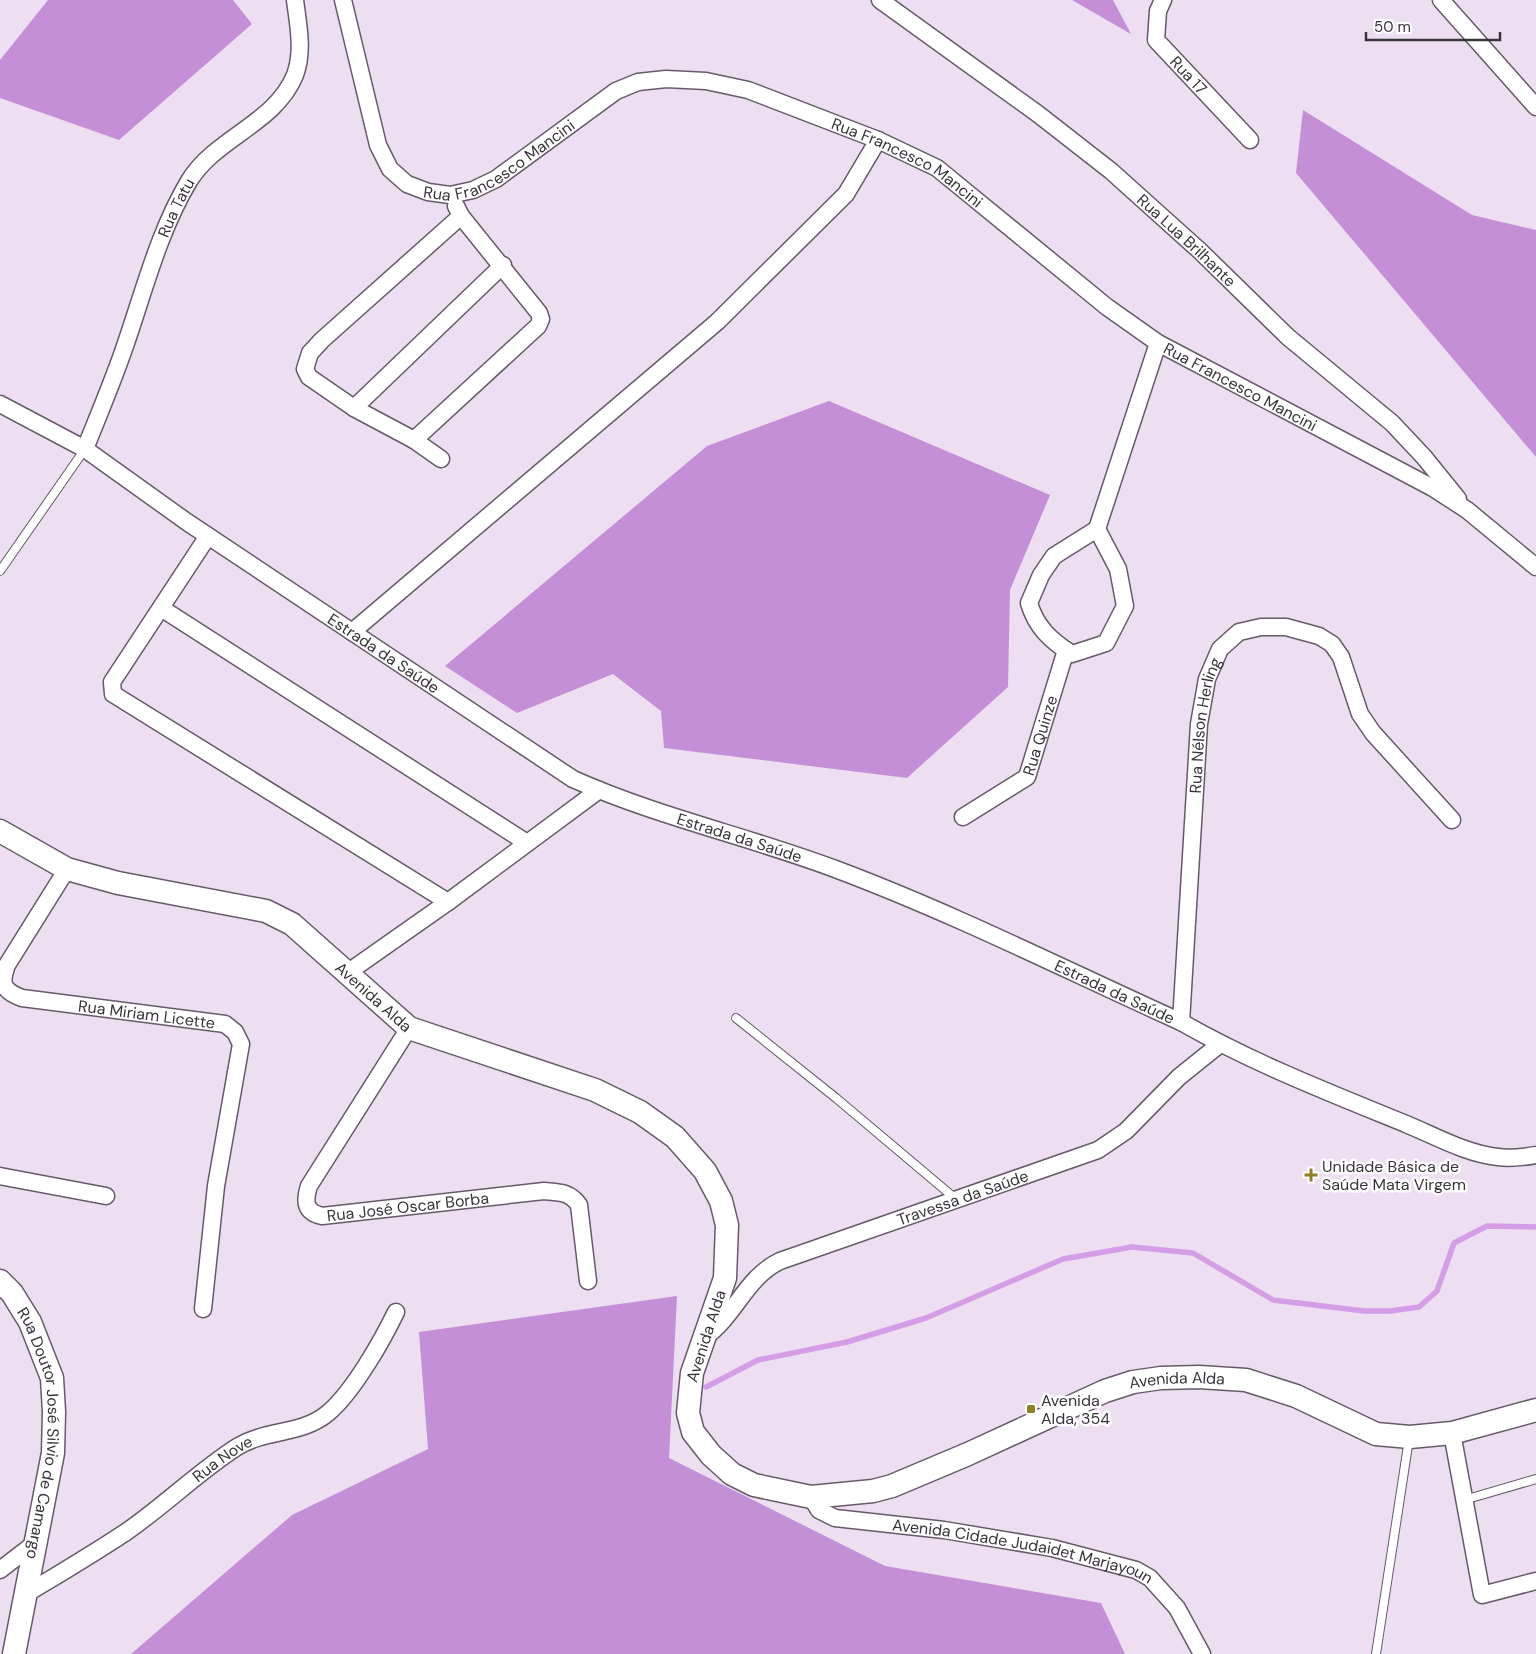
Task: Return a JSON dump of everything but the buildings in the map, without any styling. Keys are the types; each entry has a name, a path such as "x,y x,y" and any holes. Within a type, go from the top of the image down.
{"street":[{"name":"Rua Tatu","path":"86,448 125,348 174,210 190,179 208,160 268,112 285,95 296,73 300,49 295,0"},
{"name":"Rua Francesco Mancini","path":"343,0 378,145 390,169 406,184 428,192 450,195 473,190 496,179 616,91 638,82 666,79 706,81 748,90 878,140 937,168 1107,307 1158,343 1368,452 1467,510 1536,567"},
{"name":"Rua Lua Brilhante","path":"880,0 1038,114 1111,171 1200,251 1288,337 1392,423 1424,456 1467,510"},
{"name":"Rua 17","path":"1163,0 1158,11 1156,40 1250,140"},
{"path":"1441,0 1536,107"},
{"path":"352,632 717,322 846,194 878,140"},
{"path":"414,440 538,326 540,319 539,313 503,265 461,216 450,195"},
{"path":"441,459 414,440 354,408 309,377 306,369 310,353 461,216"},
{"path":"354,408 503,265"},
{"path":"1097,528 1118,569 1125,606 1106,642 1072,654 1034,620 1029,603 1042,575 1054,556 1097,528 1158,343"},
{"name":"Estrada da Saúde","path":"0,404 86,448 208,536 573,779 599,790 808,859 904,895 1181,1022 1220,1044 1336,1096 1471,1150 1498,1157 1524,1158 1536,1155"},
{"path":"208,536 112,682 113,694 448,902"},
{"path":"161,608 527,843"},
{"name":"Rua Nélson Herling","path":"1181,1022 1199,724 1207,679 1220,649 1239,632 1261,627 1286,627 1319,636 1332,644 1341,657 1360,714 1373,733 1452,820"},
{"name":"Rua Quinze","path":"963,817 1027,777 1066,650"},
{"path":"347,973 448,902 599,790"},
{"name":"Avenida Alda","path":"0,831 67,869 118,882 266,911 292,924 409,1028 595,1090 640,1112 675,1137 705,1171 721,1201 727,1225 725,1278 692,1373 688,1391 688,1413 693,1432 711,1455 732,1474 754,1485 811,1498 846,1495 892,1486 1105,1391 1133,1382 1161,1378 1199,1377 1246,1380 1296,1396 1376,1434 1410,1437 1452,1433 1536,1410"},
{"name":"Rua Miriam Licette","path":"67,869 7,965 4,986 10,993 22,998 225,1024 235,1032 241,1044 216,1186 203,1309"},
{"name":"Rua José Oscar Borba","path":"409,1028 309,1186 305,1197 306,1207 312,1214 322,1216 544,1191 563,1192 573,1197 579,1205 588,1281"},
{"name":"Travessa da Saúde","path":"704,1338 717,1329 765,1268 780,1261 1098,1150 1126,1132 1179,1077 1220,1044"},
{"path":"0,1176 106,1196"},
{"name":"Rua Doutor José Silvio de Camargo","path":"0,1281 12,1293 30,1322 52,1378 53,1453 14,1654"},
{"name":"Rua Nove","path":"26,1594 126,1532 238,1447 263,1435 309,1426 328,1413 358,1376 386,1333 396,1312"},
{"path":"1452,1433 1482,1595 1536,1581"},
{"name":"Avenida Cidade Judaidet Marjayoun","path":"811,1498 819,1510 834,1518 944,1530 1052,1548 1136,1570 1150,1578 1178,1608 1202,1654"},
{"path":"0,1570 35,1543"}],"lane":[{"path":"0,571 86,448"},
{"path":"736,1018 836,1098 957,1200"},
{"path":"1376,1654 1410,1437"},
{"path":"1464,1500 1536,1479"}],"shaded area":[{"path":"48,0 233,0 252,24 119,140 0,98 0,60"},
{"path":"1072,0 1113,0 1131,34"},
{"path":"1303,110 1472,215 1536,230 1536,457 1296,173"},
{"path":"829,401 1050,495 1010,590 1008,687 907,778 664,748 661,711 613,674 517,713 445,666 707,446"},
{"path":"677,1296 669,1458 885,1566 1101,1603 1125,1654 131,1654 292,1515 428,1449 419,1332"}],"waterway":[{"path":"706,1387 758,1360 847,1342 926,1318 1063,1259 1132,1247 1193,1253 1273,1300 1364,1311 1390,1311 1419,1307 1437,1291 1454,1243 1487,1226 1536,1227"}],"place":[{"name":"Unidade Básica de Saúde Mata Virgem","path":"1311,1175"},
{"name":"Avenida Alda, 354","path":"1031,1409"}]}
